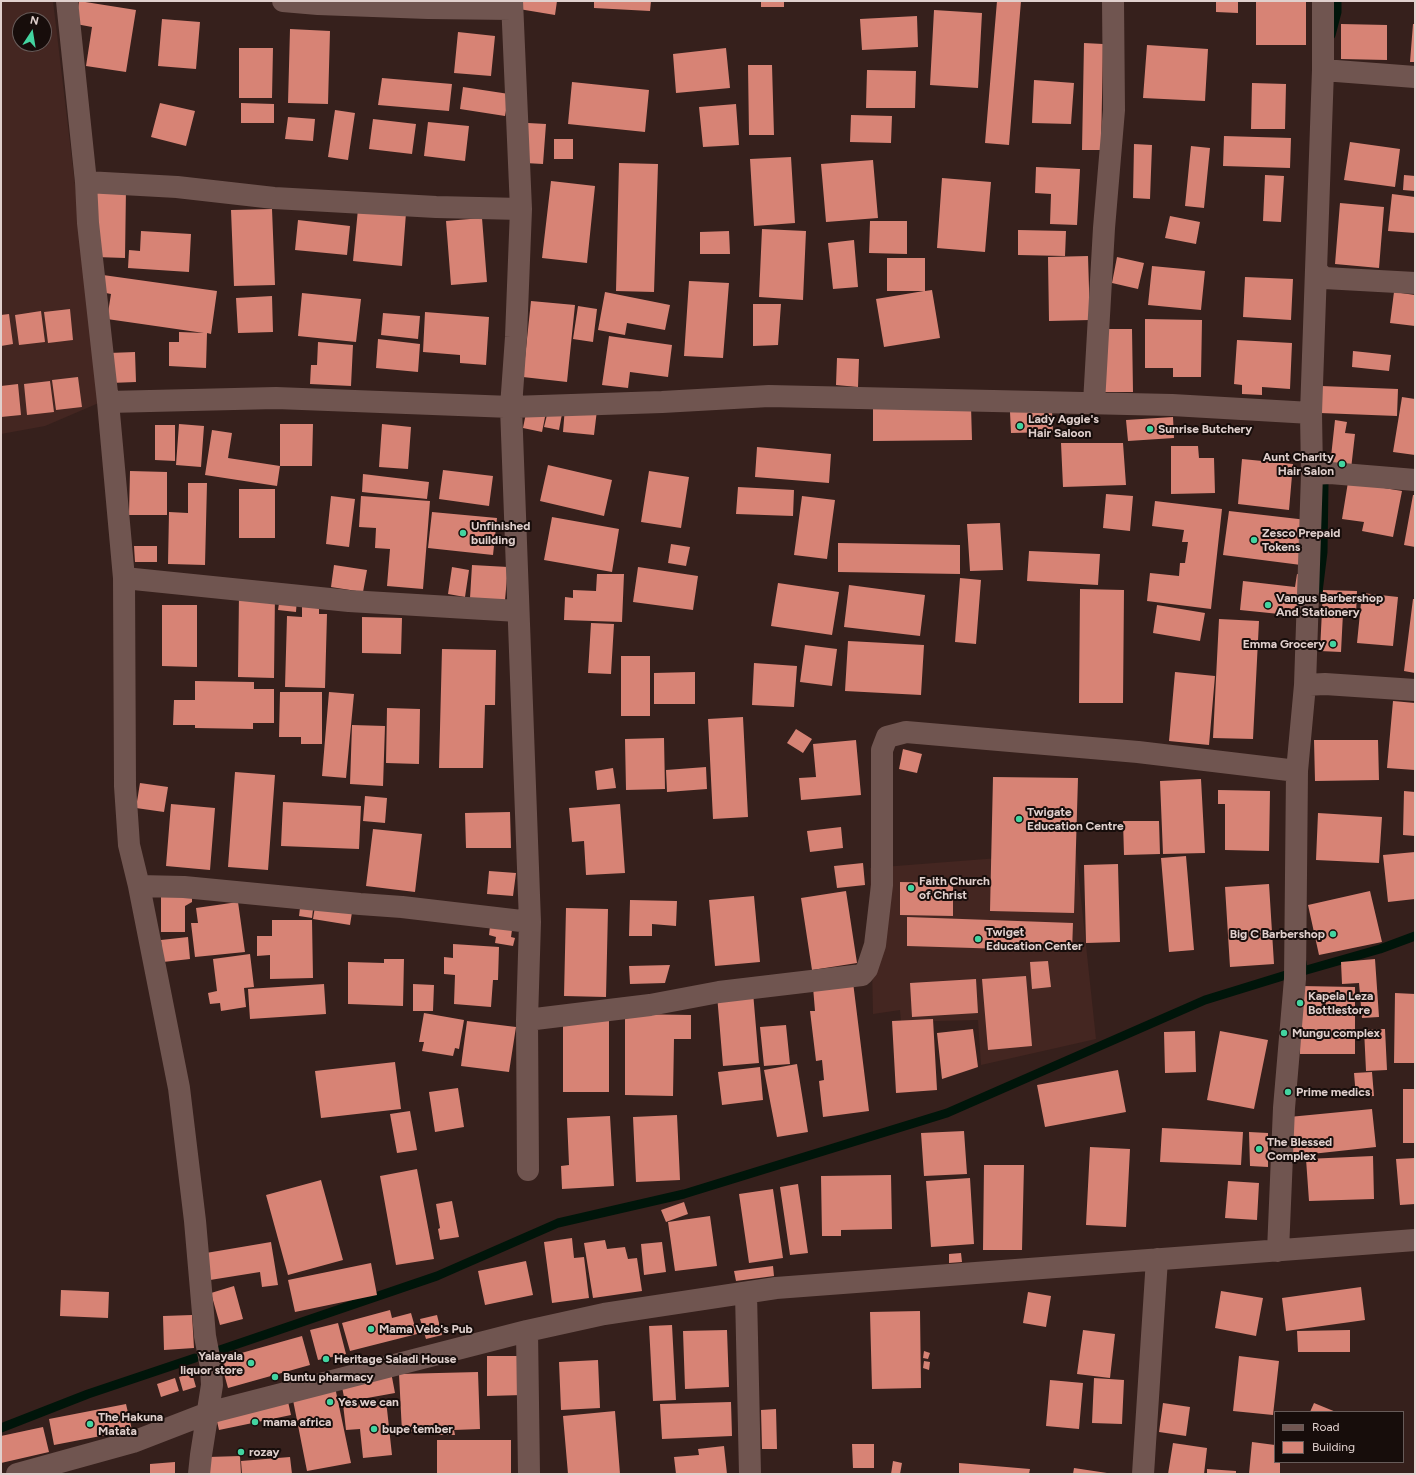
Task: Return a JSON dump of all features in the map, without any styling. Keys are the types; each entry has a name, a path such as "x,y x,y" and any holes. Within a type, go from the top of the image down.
{"street":[{"path":"67,1 86,182 88,223 108,402 124,578 125,786 129,845 140,886 179,1088 195,1221 205,1336 211,1367 212,1385 200,1455 199,1474"},
{"path":"283,1 318,4 428,8 512,5 521,209 516,337 511,407 530,922 527,1020 528,1170"},
{"path":"1094,403 1104,228 1114,110 1113,1"},
{"path":"1278,1251 1284,1108 1295,979 1297,771 1305,684 1312,474 1311,413 1323,70 1323,1"},
{"path":"1323,70 1415,77"},
{"path":"86,182 177,187 282,198 521,209"},
{"path":"1316,270 1324,278 1415,283"},
{"path":"108,402 276,398 511,407 662,402 769,396 1172,404 1311,413"},
{"path":"1312,474 1330,473 1415,480"},
{"path":"124,578 349,601 518,611"},
{"path":"1305,684 1415,690"},
{"path":"527,1020 650,1005 719,992 862,975 867,969 875,945 882,885 882,750 887,737 906,732 1138,752 1297,771"},
{"path":"140,886 184,887 402,907 530,922"},
{"path":"17,1474 133,1442 208,1413 527,1331 604,1314 776,1288 1415,1240"},
{"path":"1143,1474 1156,1259"},
{"path":"746,1293 750,1474"},
{"path":"527,1331 529,1474"}],"shaded area":[{"path":"1,1 53,1 101,402 45,426 1,434"},
{"name":"Twiget Education Center","path":"1076,852 1096,1039 981,1065 978,1020 901,1022 900,1010 873,1014 870,868"}],"building":[{"path":"79,1 136,10 126,72 86,66 92,27 76,24"},
{"path":"521,1 557,1 555,15 519,9"},
{"path":"594,1 651,1 650,11 594,8"},
{"path":"761,1 784,1 784,7 761,7"},
{"path":"997,1 1021,1 1009,145 985,143"},
{"path":"1216,1 1238,1 1238,13 1216,12"},
{"path":"1256,1 1306,1 1306,45 1256,45"},
{"path":"934,10 982,13 978,88 930,85"},
{"path":"917,16 918,47 862,50 860,19"},
{"path":"162,19 200,22 196,69 158,66"},
{"path":"1341,24 1387,25 1387,60 1341,59"},
{"path":"1413,24 1415,24 1415,62 1410,62"},
{"path":"290,29 330,31 328,104 288,103"},
{"path":"458,32 495,36 491,76 454,73"},
{"path":"1084,43 1103,44 1101,150 1082,150"},
{"path":"1147,45 1208,49 1205,101 1143,98"},
{"path":"239,48 273,48 272,98 239,98"},
{"path":"726,48 730,88 676,93 673,54"},
{"path":"748,65 772,65 774,135 749,135"},
{"path":"867,70 916,71 915,108 866,108"},
{"path":"382,78 452,84 449,111 378,105"},
{"path":"1034,80 1074,83 1071,124 1032,123"},
{"path":"572,82 649,90 645,132 568,124"},
{"path":"1252,83 1286,84 1285,129 1251,129"},
{"path":"463,87 509,94 505,116 460,109"},
{"path":"160,103 195,111 186,146 151,137"},
{"path":"241,103 274,104 274,123 241,123"},
{"path":"736,104 739,145 703,147 699,107"},
{"path":"335,110 355,113 348,160 328,157"},
{"path":"851,115 892,116 891,143 850,142"},
{"path":"288,117 315,119 313,141 285,139"},
{"path":"373,119 416,124 412,154 369,149"},
{"path":"428,122 469,126 465,161 424,156"},
{"path":"528,123 546,124 543,164 525,163"},
{"path":"1224,136 1291,138 1290,168 1223,166"},
{"path":"554,139 573,139 573,159 554,159"},
{"path":"1350,142 1400,149 1395,187 1344,180"},
{"path":"1134,144 1152,145 1150,199 1133,198"},
{"path":"1191,146 1210,148 1204,208 1185,206"},
{"path":"791,157 795,223 754,226 750,159"},
{"path":"873,160 878,218 826,222 821,164"},
{"path":"619,163 658,164 654,292 616,291"},
{"path":"1036,167 1080,169 1077,225 1050,224 1051,194 1035,193"},
{"path":"1265,175 1284,176 1281,222 1263,221"},
{"path":"1404,175 1415,176 1415,191 1403,190"},
{"path":"942,178 991,182 985,252 937,248"},
{"path":"551,181 595,186 587,263 542,258"},
{"path":"97,188 126,188 125,258 96,257"},
{"path":"1392,194 1415,197 1415,233 1388,231"},
{"path":"1340,203 1384,207 1379,268 1335,264"},
{"path":"272,209 275,285 234,286 231,210"},
{"path":"358,209 406,213 402,266 353,261"},
{"path":"1170,216 1200,222 1196,244 1165,238"},
{"path":"482,218 487,282 451,285 446,221"},
{"path":"298,220 350,226 347,255 295,250"},
{"path":"870,221 907,221 907,254 869,253"},
{"path":"762,229 806,231 803,300 759,297"},
{"path":"1018,230 1066,231 1065,256 1018,255"},
{"path":"141,231 191,234 189,272 128,268 129,250 140,251"},
{"path":"729,231 730,254 700,254 700,232"},
{"path":"854,240 858,287 833,289 828,243"},
{"path":"1088,256 1090,320 1049,321 1048,257"},
{"path":"1117,257 1144,263 1138,289 1112,283"},
{"path":"887,258 925,258 925,291 932,290 940,338 884,347 876,299 924,291 887,291"},
{"path":"1152,266 1205,271 1201,310 1148,305"},
{"path":"103,275 217,291 211,334 207,333 206,368 169,366 169,342 179,342 179,332 204,333 107,319 111,294 101,292"},
{"path":"1245,277 1293,279 1291,320 1243,317"},
{"path":"689,281 729,283 723,358 684,356"},
{"path":"605,292 670,305 665,330 627,323 625,335 598,330"},
{"path":"1394,292 1415,295 1415,326 1390,323"},
{"path":"302,293 361,299 356,342 298,336"},
{"path":"272,296 273,332 238,333 236,298"},
{"path":"531,301 575,305 567,382 523,377"},
{"path":"753,304 781,304 778,345 753,346"},
{"path":"578,306 597,309 593,342 573,339"},
{"path":"70,309 73,340 48,343 44,312"},
{"path":"41,311 45,342 19,345 15,315"},
{"path":"425,312 489,317 486,365 460,363 460,355 423,352"},
{"path":"383,313 420,316 418,339 381,335"},
{"path":"9,314 13,344 1,346 1,315"},
{"path":"1145,319 1202,320 1201,377 1173,377 1173,368 1145,368"},
{"path":"1103,329 1132,329 1133,392 1103,392"},
{"path":"609,336 672,345 668,377 630,372 628,388 602,385"},
{"path":"378,339 420,344 418,372 376,368"},
{"path":"1237,340 1292,343 1290,389 1262,387 1262,395 1242,394 1242,385 1234,384"},
{"path":"318,342 353,345 351,386 310,384 311,365 317,365"},
{"path":"1353,351 1391,355 1389,371 1352,367"},
{"path":"135,352 136,382 110,383 109,353"},
{"path":"837,358 859,359 858,387 836,385"},
{"path":"78,377 82,407 56,410 52,380"},
{"path":"50,381 54,412 27,415 24,384"},
{"path":"18,384 21,415 1,417 1,386"},
{"path":"1321,386 1398,389 1397,416 1320,413"},
{"path":"1402,397 1415,399 1415,455 1393,452"},
{"path":"971,406 972,440 873,441 873,407"},
{"path":"565,407 597,410 594,435 563,432"},
{"path":"527,408 546,412 542,432 523,428"},
{"path":"548,411 562,414 559,430 544,427"},
{"path":"1052,411 1053,432 1011,433 1010,412"},
{"name":"Sunrise Butchery","path":"1173,417 1174,438 1128,441 1126,420"},
{"path":"1335,420 1347,422 1345,433 1355,434 1351,469 1330,466"},
{"path":"179,424 204,426 201,467 176,465"},
{"path":"280,424 313,424 312,466 280,466"},
{"path":"382,424 411,427 408,469 379,467"},
{"path":"155,425 175,425 175,461 155,460"},
{"path":"212,430 232,433 228,458 280,466 277,486 205,475"},
{"path":"1061,443 1123,443 1126,485 1063,487"},
{"path":"1171,446 1198,446 1199,458 1214,458 1215,493 1171,494"},
{"path":"757,447 831,454 829,483 755,477"},
{"path":"1242,459 1293,464 1289,510 1238,504"},
{"path":"548,465 612,480 604,516 540,501"},
{"name":"Unfinished building","path":"443,470 493,476 489,506 439,499"},
{"path":"130,471 167,472 167,515 129,515"},
{"path":"649,471 689,477 681,528 641,522"},
{"path":"363,474 429,482 427,499 362,492"},
{"path":"1348,482 1402,491 1393,537 1362,531 1364,522 1342,519"},
{"path":"188,483 207,483 205,565 168,564 169,512 188,513"},
{"path":"738,487 794,490 793,516 736,514"},
{"path":"239,489 275,489 275,538 239,538"},
{"path":"1106,494 1133,496 1130,531 1103,528"},
{"path":"1413,495 1415,495 1415,547 1404,545"},
{"path":"331,496 355,499 349,547 326,544"},
{"path":"361,496 430,501 423,589 387,586 390,549 375,548 376,528 359,527"},
{"path":"802,496 835,500 827,559 794,555"},
{"path":"1155,501 1222,509 1211,609 1147,601 1150,573 1179,576 1180,563 1185,563 1188,542 1182,542 1184,530 1152,526"},
{"path":"1229,511 1307,520 1301,565 1223,555"},
{"name":"Unfinished building","path":"432,512 497,518 493,555 428,548"},
{"path":"552,517 619,529 612,572 544,560"},
{"path":"1000,523 1003,570 970,571 967,524"},
{"path":"838,543 960,545 960,574 838,572"},
{"path":"671,544 690,547 686,566 668,563"},
{"path":"134,546 157,546 157,562 135,562"},
{"path":"1029,551 1100,554 1098,585 1027,581"},
{"path":"334,565 367,570 363,592 331,587"},
{"path":"472,565 508,567 505,600 470,598"},
{"path":"452,567 469,570 465,597 448,594"},
{"path":"638,567 698,576 693,610 633,602"},
{"path":"597,574 624,574 622,622 564,620 565,597 573,598 573,590 596,591"},
{"path":"1297,574 1303,575 1299,616 1240,610 1243,581 1295,587"},
{"path":"960,578 981,580 976,644 955,642"},
{"path":"778,583 839,592 832,635 771,626"},
{"path":"849,585 925,595 920,636 844,627"},
{"path":"1080,589 1124,590 1123,703 1079,703"},
{"path":"1323,590 1357,591 1356,614 1343,613 1341,652 1320,651"},
{"path":"239,593 275,593 274,678 238,677"},
{"path":"1362,593 1398,597 1393,646 1357,643"},
{"path":"280,597 297,598 296,612 278,610"},
{"path":"1413,599 1415,599 1415,673 1404,671"},
{"path":"302,602 319,603 319,614 327,614 325,688 285,687 287,616 302,617"},
{"path":"162,605 197,605 197,667 162,666"},
{"path":"1157,605 1205,613 1200,641 1153,633"},
{"path":"362,617 402,618 401,654 362,653"},
{"path":"1219,619 1259,621 1253,739 1213,738"},
{"path":"591,623 614,624 611,674 588,673"},
{"path":"848,641 924,645 921,695 845,691"},
{"path":"805,645 837,649 832,686 800,682"},
{"path":"442,649 496,650 495,705 485,705 483,768 439,768"},
{"path":"621,656 650,656 650,716 621,716"},
{"path":"754,663 797,666 794,707 752,705"},
{"path":"695,672 695,704 654,704 654,673"},
{"path":"1175,672 1215,676 1209,745 1169,741"},
{"path":"195,681 254,682 254,689 274,689 274,723 253,723 253,729 195,728 195,725 173,725 174,700 195,700"},
{"path":"280,692 322,692 322,744 301,744 301,737 279,737"},
{"path":"329,692 354,694 346,778 322,776"},
{"path":"1393,701 1415,703 1415,770 1387,768"},
{"path":"387,708 420,709 419,764 386,763"},
{"path":"743,717 748,817 713,819 708,719"},
{"path":"352,725 385,726 383,786 350,784"},
{"path":"796,729 812,739 803,753 787,743"},
{"path":"664,738 665,789 626,790 625,739"},
{"path":"856,740 861,795 801,800 799,778 816,777 813,744"},
{"path":"1314,740 1378,740 1379,780 1315,781"},
{"path":"903,749 922,754 917,773 899,769"},
{"path":"706,767 707,789 667,792 666,770"},
{"path":"613,768 616,788 597,790 595,771"},
{"path":"235,772 275,775 268,870 228,867"},
{"path":"993,777 1078,778 1074,913 990,911"},
{"path":"1201,779 1205,853 1163,854 1160,781"},
{"path":"140,783 168,787 164,812 136,808"},
{"path":"1218,790 1270,791 1269,851 1225,850 1225,804 1218,804"},
{"path":"1404,791 1415,792 1415,836 1403,835"},
{"path":"365,796 387,798 385,823 363,821"},
{"path":"283,802 361,806 359,849 281,846"},
{"path":"171,804 215,808 210,870 166,866"},
{"path":"620,804 625,873 586,875 584,841 572,842 569,808"},
{"path":"510,812 511,848 466,848 465,813"},
{"path":"1318,813 1382,817 1379,863 1316,860"},
{"path":"1123,821 1159,821 1160,854 1124,855"},
{"path":"841,827 843,848 810,852 807,831"},
{"path":"373,829 422,834 415,892 366,886"},
{"path":"1415,852 1415,899 1388,902 1383,855"},
{"path":"1186,856 1194,950 1169,952 1161,858"},
{"path":"863,863 865,885 837,888 834,866"},
{"path":"1118,864 1120,942 1086,943 1084,865"},
{"path":"489,871 516,873 513,896 487,894"},
{"path":"900,882 953,883 953,916 900,915"},
{"path":"1269,884 1274,964 1230,967 1225,887"},
{"path":"161,891 192,891 192,902 185,906 185,932 161,932"},
{"path":"846,891 857,963 812,970 801,898"},
{"path":"1370,891 1382,942 1319,955 1308,905"},
{"path":"754,896 760,962 715,966 709,900"},
{"path":"301,900 314,901 312,918 299,916"},
{"path":"316,900 353,906 350,925 313,919"},
{"path":"630,900 677,901 676,926 652,924 652,936 629,936"},
{"path":"238,902 245,952 195,957 191,923 198,923 196,908"},
{"path":"566,908 608,909 606,997 564,996"},
{"path":"907,917 1073,923 1072,951 907,946"},
{"path":"272,920 312,920 313,978 270,979 270,955 257,956 257,936 272,936"},
{"path":"490,926 512,930 511,937 515,938 513,946 495,943 496,937 489,935"},
{"path":"188,937 190,959 163,962 161,940"},
{"path":"453,944 499,947 498,980 493,980 491,1007 454,1004 455,975 444,974 444,957 453,958"},
{"path":"250,954 254,987 244,988 246,1007 221,1011 220,1003 210,1004 208,993 217,991 213,959"},
{"path":"384,959 404,959 403,1006 348,1004 348,962 384,963"},
{"path":"1375,959 1379,1017 1362,1018 1359,983 1342,984 1341,962"},
{"path":"1048,961 1051,987 1032,989 1030,962"},
{"path":"670,965 665,983 630,984 629,966"},
{"path":"1026,976 1032,1046 988,1050 982,979"},
{"path":"976,979 978,1013 912,1017 910,983"},
{"path":"853,982 869,1111 823,1117 819,1081 824,1080 822,1060 816,1061 810,1011 815,1011 813,987"},
{"path":"324,984 326,1014 250,1019 248,989"},
{"path":"413,984 434,985 433,1011 413,1011"},
{"path":"1301,986 1355,987 1355,1054 1300,1054"},
{"path":"753,992 759,1063 723,1066 717,995"},
{"path":"1395,993 1415,994 1415,1063 1394,1063"},
{"path":"424,1013 464,1020 459,1049 455,1048 453,1056 422,1051 424,1042 419,1042"},
{"path":"625,1014 691,1015 691,1039 674,1039 673,1096 625,1095"},
{"path":"563,1018 609,1018 609,1092 563,1092"},
{"path":"933,1019 937,1090 896,1093 892,1021"},
{"path":"467,1021 516,1027 509,1072 461,1066"},
{"path":"786,1025 790,1064 764,1066 760,1027"},
{"path":"973,1029 978,1067 942,1079 937,1033"},
{"path":"1364,1029 1385,1029 1387,1070 1366,1071"},
{"path":"1195,1031 1196,1072 1165,1073 1164,1032"},
{"path":"1220,1031 1268,1040 1254,1109 1207,1100"},
{"path":"395,1062 401,1109 321,1118 315,1071"},
{"path":"797,1064 808,1132 777,1137 764,1070"},
{"path":"760,1067 763,1100 722,1105 718,1072"},
{"path":"1118,1070 1126,1112 1045,1127 1037,1085"},
{"path":"1372,1072 1374,1096 1356,1097 1354,1073"},
{"path":"458,1088 464,1127 435,1132 429,1092"},
{"path":"1403,1089 1415,1089 1415,1143 1403,1143"},
{"path":"1372,1109 1376,1147 1293,1156 1289,1117"},
{"path":"410,1111 417,1150 397,1153 390,1114"},
{"path":"677,1115 680,1180 636,1182 633,1117"},
{"path":"610,1116 614,1186 562,1189 561,1166 569,1165 567,1118"},
{"path":"1162,1128 1243,1132 1241,1165 1160,1162"},
{"path":"964,1131 967,1174 924,1176 921,1133"},
{"name":"The Blessed Complex","path":"1249,1132 1268,1133 1268,1167 1250,1166"},
{"path":"1090,1147 1130,1149 1126,1227 1086,1225"},
{"path":"1373,1156 1374,1199 1309,1201 1306,1159"},
{"path":"1415,1158 1415,1204 1400,1205 1396,1159"},
{"path":"984,1165 1024,1165 1022,1250 983,1250"},
{"path":"417,1169 434,1259 396,1265 380,1176"},
{"path":"891,1175 892,1229 841,1230 841,1236 822,1236 821,1176"},
{"path":"970,1178 974,1244 931,1247 926,1181"},
{"path":"321,1180 343,1260 288,1275 266,1195"},
{"path":"1228,1181 1259,1183 1257,1220 1225,1218"},
{"path":"798,1184 808,1253 790,1255 780,1187"},
{"path":"773,1189 783,1258 749,1263 739,1194"},
{"path":"452,1201 459,1237 440,1240 438,1229 440,1228 436,1204"},
{"path":"684,1202 688,1214 666,1222 661,1210"},
{"path":"710,1216 717,1266 675,1271 668,1222"},
{"path":"572,1238 574,1258 584,1257 589,1298 552,1303 544,1242"},
{"path":"605,1240 607,1249 625,1247 628,1259 637,1258 642,1291 593,1298 584,1243"},
{"path":"271,1242 278,1285 262,1287 260,1272 210,1280 206,1253"},
{"path":"662,1242 666,1272 644,1275 641,1244"},
{"path":"961,1253 962,1262 949,1263 949,1254"},
{"path":"526,1261 533,1295 485,1305 478,1271"},
{"path":"371,1263 377,1295 295,1312 288,1280"},
{"path":"773,1266 774,1276 736,1281 734,1271"},
{"path":"234,1286 243,1319 220,1325 211,1293"},
{"path":"1361,1287 1365,1320 1286,1331 1282,1298"},
{"path":"61,1290 109,1292 108,1318 60,1316"},
{"path":"1221,1291 1263,1298 1256,1336 1215,1328"},
{"path":"1028,1292 1051,1296 1046,1327 1023,1323"},
{"path":"390,1310 392,1318 411,1313 417,1334 350,1351 342,1323"},
{"path":"920,1311 921,1388 872,1389 870,1312"},
{"path":"192,1315 194,1348 164,1350 163,1316"},
{"path":"437,1315 442,1335 426,1339 420,1319"},
{"path":"338,1323 346,1354 318,1360 310,1330"},
{"path":"672,1325 676,1400 653,1401 649,1326"},
{"path":"727,1330 729,1387 685,1389 683,1331"},
{"path":"1083,1330 1115,1334 1110,1378 1077,1374"},
{"path":"1350,1330 1350,1352 1298,1352 1297,1331"},
{"path":"302,1336 310,1365 228,1388 220,1359"},
{"path":"924,1351 930,1353 928,1359 923,1358"},
{"path":"487,1356 522,1356 523,1395 487,1396"},
{"path":"1239,1356 1279,1361 1273,1415 1233,1411"},
{"path":"598,1360 600,1408 561,1410 559,1362"},
{"path":"924,1361 930,1362 929,1370 923,1368"},
{"path":"391,1372 395,1393 345,1402 341,1382"},
{"path":"478,1372 480,1429 454,1430 455,1435 438,1435 438,1430 402,1432 399,1374"},
{"path":"192,1373 196,1387 183,1391 179,1377"},
{"path":"175,1378 179,1391 161,1397 157,1384"},
{"path":"1094,1378 1124,1380 1122,1424 1092,1423"},
{"path":"1050,1380 1083,1383 1079,1429 1046,1426"},
{"path":"335,1387 351,1463 307,1471 292,1395"},
{"path":"287,1397 291,1415 219,1430 215,1413"},
{"path":"386,1400 392,1455 363,1458 360,1429 346,1430 343,1404"},
{"path":"731,1402 732,1436 662,1439 660,1404"},
{"path":"1163,1403 1190,1407 1186,1436 1159,1432"},
{"path":"1314,1403 1334,1411 1310,1411"},
{"name":"The Hakuna Matata","path":"126,1404 132,1430 54,1445 49,1419"},
{"path":"776,1409 777,1449 762,1449 761,1410"},
{"path":"615,1411 620,1474 568,1474 563,1416"},
{"path":"43,1427 49,1452 1,1463 1,1436"},
{"path":"437,1440 511,1440 511,1474 437,1474"},
{"path":"1252,1442 1274,1445 1274,1463 1280,1463 1280,1474 1249,1474"},
{"path":"1173,1443 1207,1448 1204,1474 1168,1474"},
{"path":"852,1444 874,1444 874,1468 853,1468"},
{"path":"724,1446 727,1474 676,1474 674,1457 699,1455 698,1449"},
{"path":"240,1456 241,1474 208,1474 208,1457"},
{"path":"290,1457 292,1474 242,1474 241,1461"},
{"path":"893,1461 902,1463 900,1474 891,1474"},
{"path":"175,1462 175,1474 150,1474 150,1464"},
{"path":"959,1463 1030,1469 1029,1474 959,1474"},
{"path":"1074,1468 1107,1473 1107,1474 1073,1474"},
{"path":"1207,1469 1236,1471 1236,1474 1207,1474"}],"waterway":[{"path":"1331,35 1337,12 1337,1"},
{"path":"1318,592 1323,552 1324,484"},
{"path":"1302,962 1303,971 1380,949 1415,936"},
{"path":"214,1352 437,1276 558,1223 684,1194 947,1113 1205,1000 1286,975"},
{"path":"1,1428 88,1394 195,1358"}],"place":[{"name":"Lady Aggie's Hair Saloon","path":"1020,426"},
{"name":"Sunrise Butchery","path":"1150,429"},
{"name":"Aunt Charity Hair Salon","path":"1342,464"},
{"name":"Unfinished building","path":"463,533"},
{"name":"Zesco Prepaid Tokens","path":"1254,540"},
{"name":"Vangus Barbershop And Stationery","path":"1268,605"},
{"name":"Emma Grocery","path":"1333,644"},
{"name":"Twigate Education Centre","path":"1019,819"},
{"name":"Faith Church of Christ","path":"911,888"},
{"name":"Big C Barbershop","path":"1333,934"},
{"name":"Twiget Education Center","path":"978,939"},
{"name":"Kapela Leza Bottlestore","path":"1300,1003"},
{"name":"Mungu complex","path":"1284,1033"},
{"name":"Prime medics","path":"1288,1092"},
{"name":"The Blessed Complex","path":"1259,1149"},
{"name":"Mama Velo's Pub","path":"371,1329"},
{"name":"Heritage Saladi House","path":"326,1359"},
{"name":"Yalayala liquor store","path":"251,1363"},
{"name":"Buntu pharmacy","path":"275,1377"},
{"name":"Yes we can","path":"330,1402"},
{"name":"mama africa","path":"255,1422"},
{"name":"The Hakuna Matata","path":"90,1424"},
{"name":"bupe tember","path":"374,1429"},
{"name":"rozay","path":"241,1452"}]}
